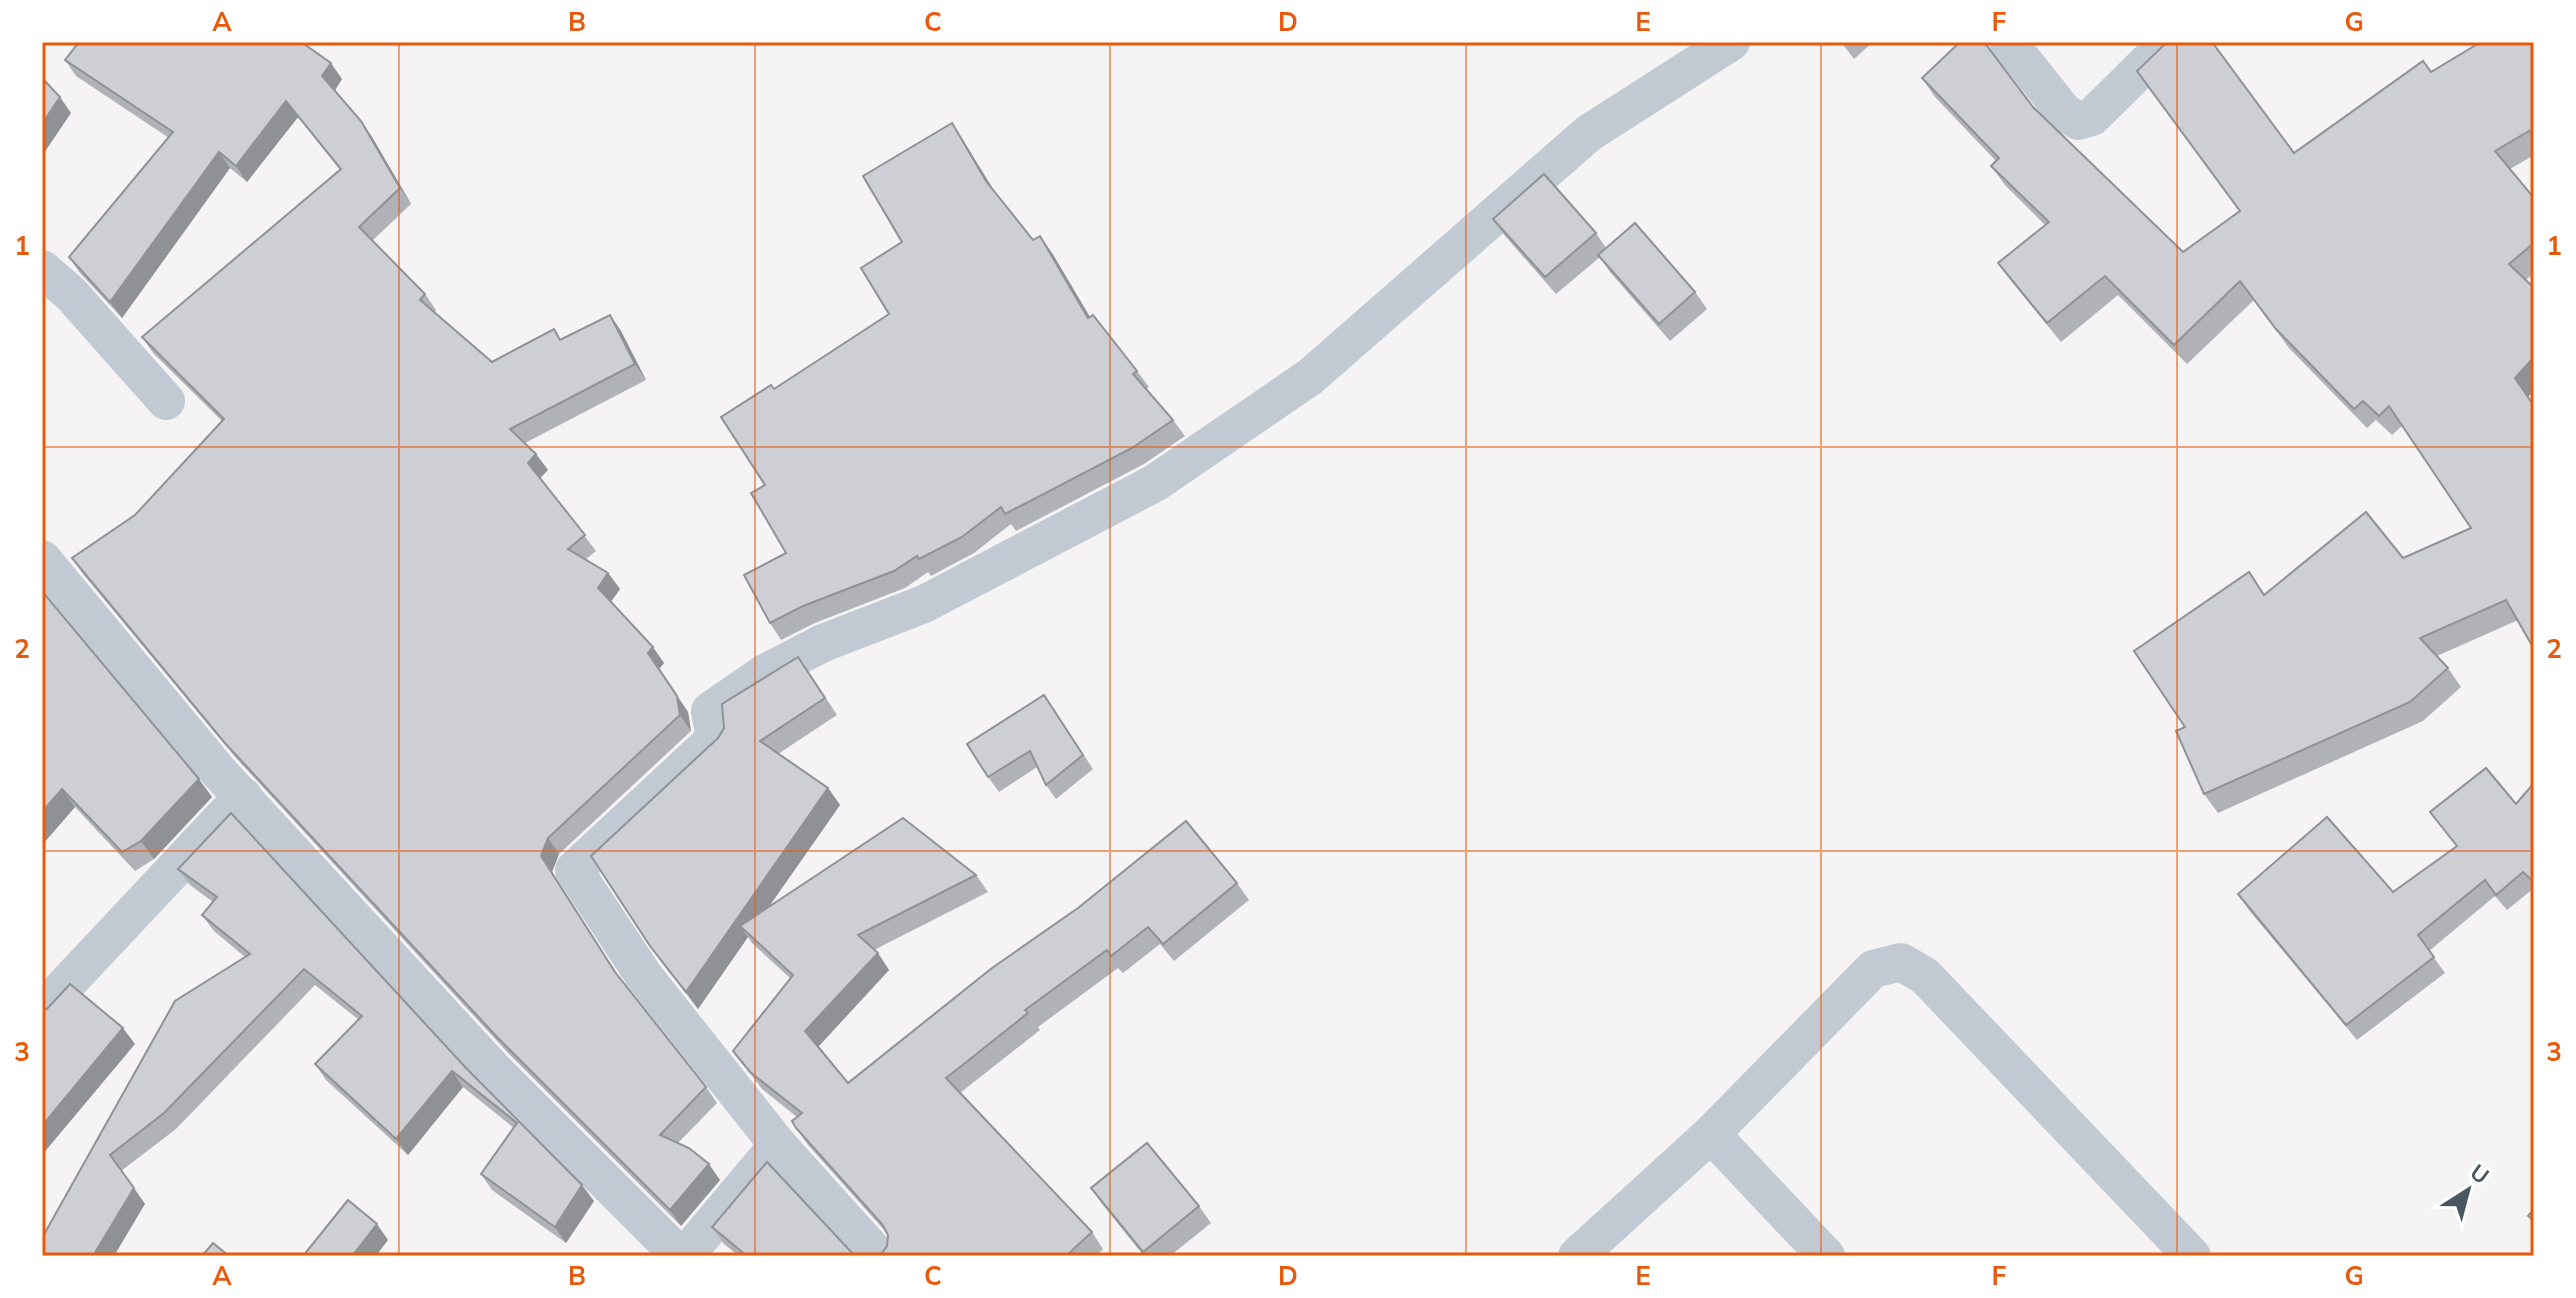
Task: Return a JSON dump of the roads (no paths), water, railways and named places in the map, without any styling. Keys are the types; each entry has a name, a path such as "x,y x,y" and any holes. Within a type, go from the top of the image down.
{"street":[{"path":"878,1256 778,1145 644,976 574,870 715,739 710,711 788,661 823,643 924,604 1155,483 1310,377 1589,133 1731,42"},
{"path":"2008,42 2064,112 2078,121 2092,117 2168,42"},
{"path":"42,269 71,294 166,401"},
{"path":"42,559 243,796 493,1069 682,1256 778,1145"},
{"path":"42,1010 243,796"},
{"path":"1577,1256 1711,1134 1873,969 1901,962 1925,976 2192,1256"},
{"path":"1711,1134 1826,1256"}]}
